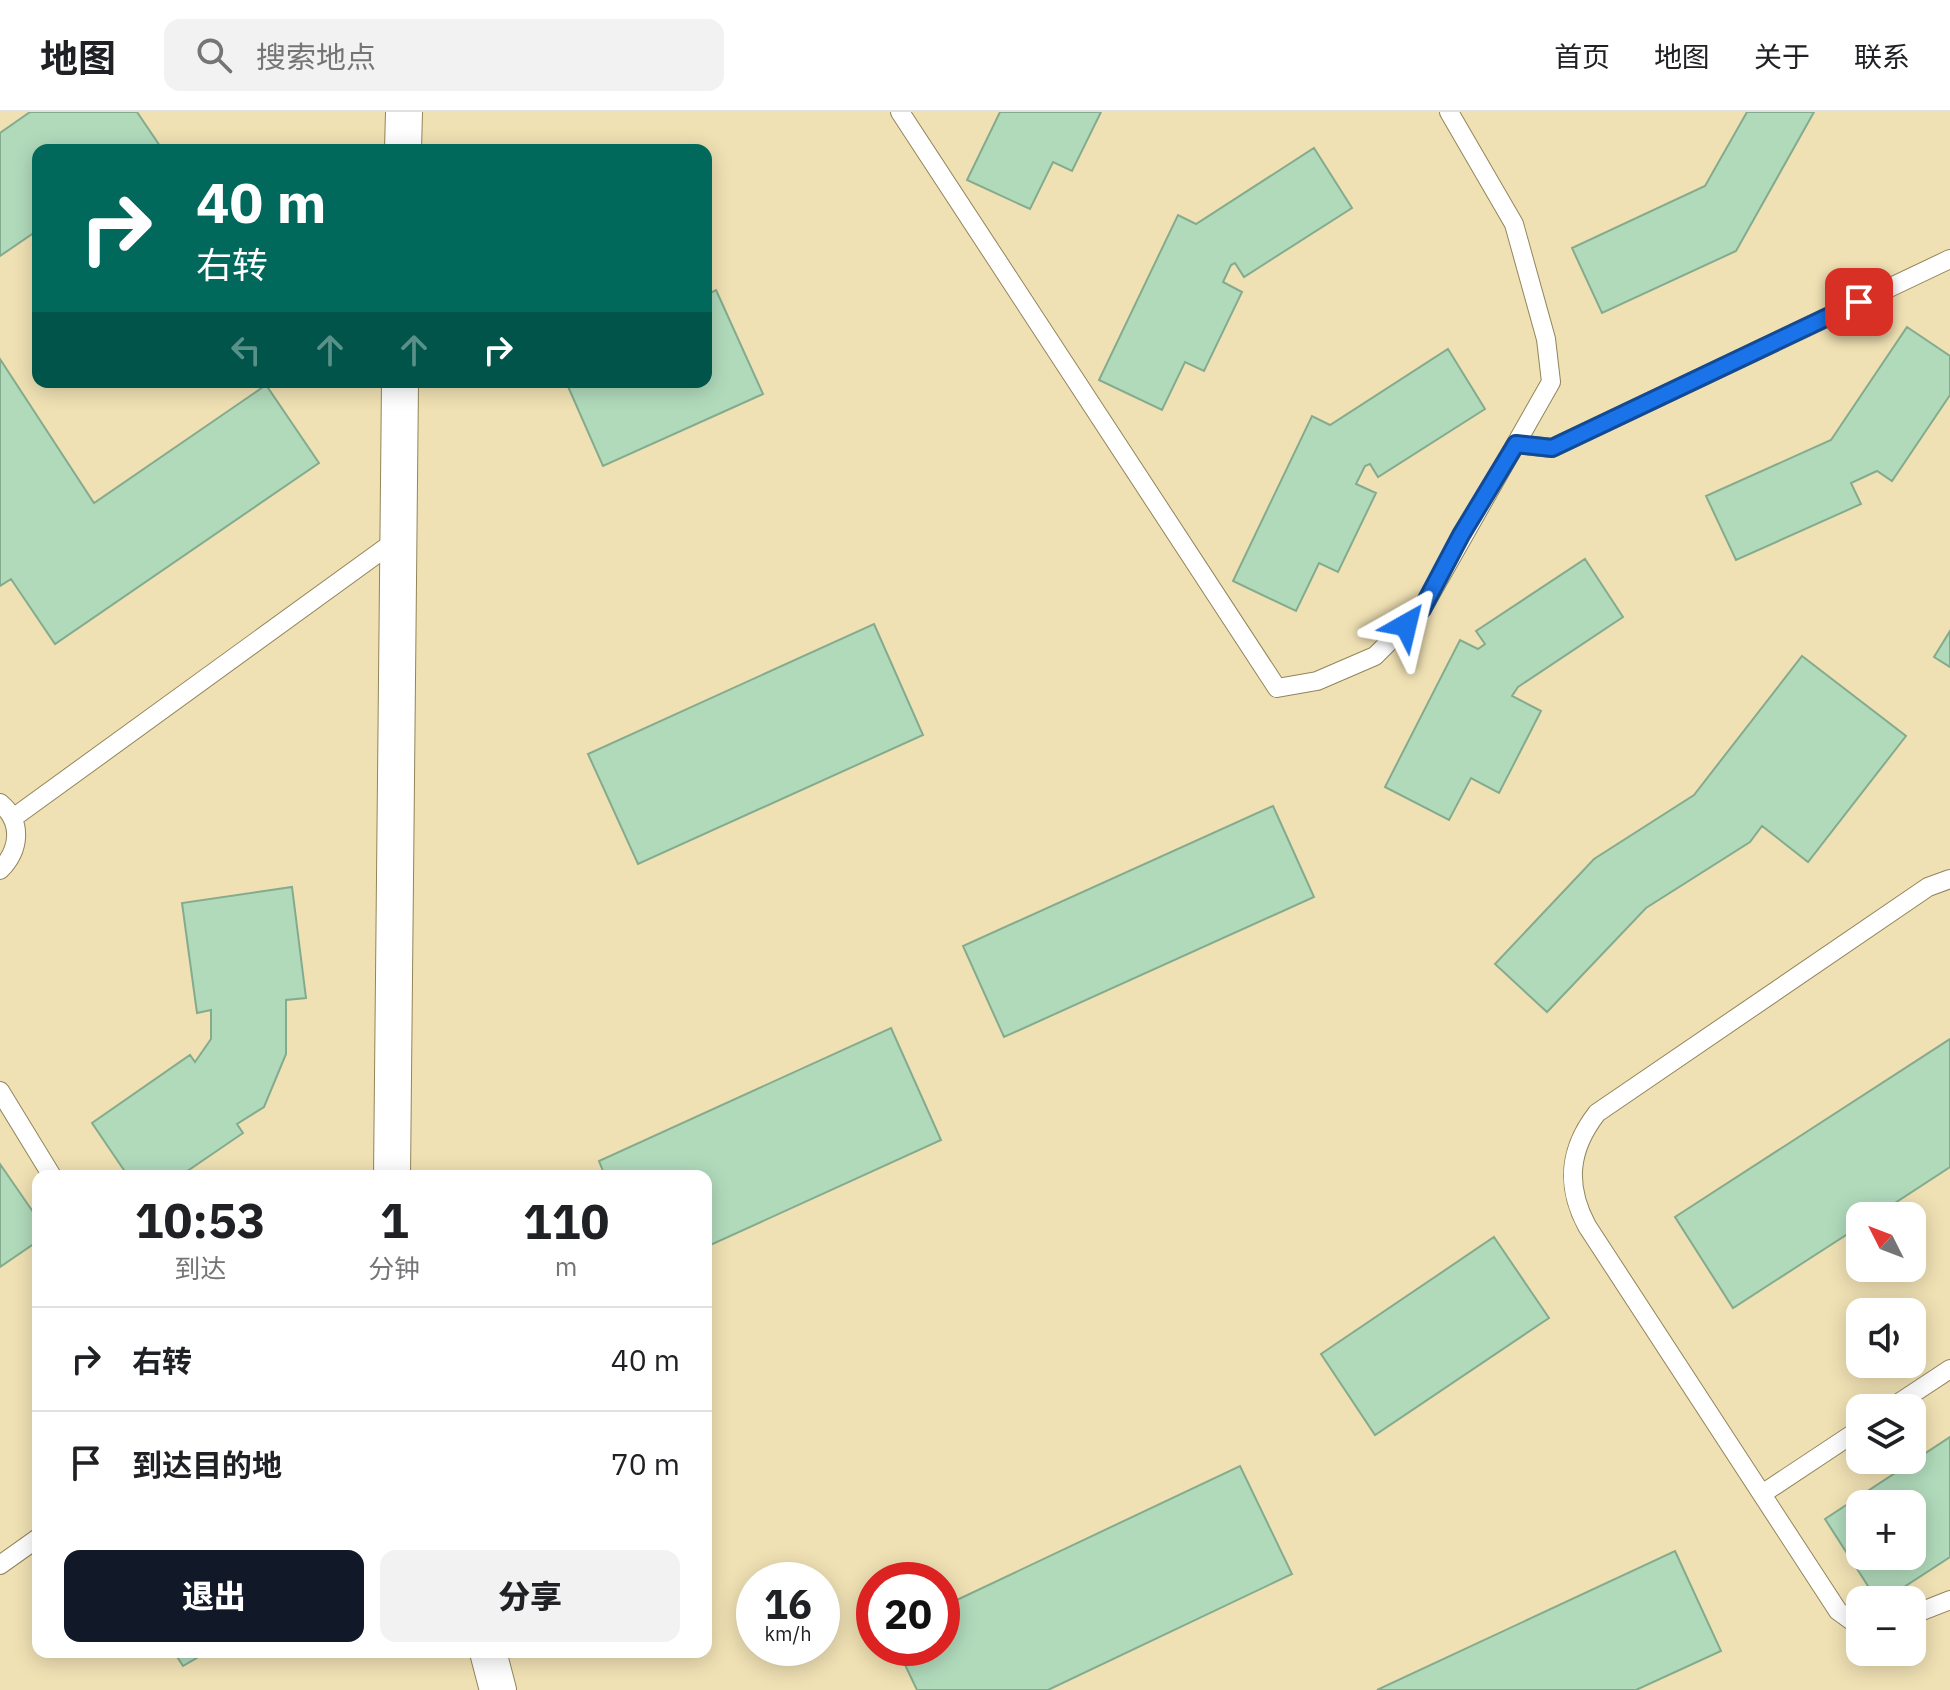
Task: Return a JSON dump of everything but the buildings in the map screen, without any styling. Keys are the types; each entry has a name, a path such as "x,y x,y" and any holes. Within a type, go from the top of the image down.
{"street":[{"path":"403,144 404,112"},
{"path":"392,1170 400,388"},
{"path":"490,1658 498,1690"}],"lane":[{"path":"900,112 1277,688 1317,681 1375,656 1422,609 1461,535 1551,382 1546,339 1514,224 1449,112"},
{"path":"1516,444 1552,448 1950,259"},
{"path":"13,818 399,538"},
{"path":"0,803 13,818 16,846 0,870"},
{"path":"1846,1617 1838,1611 1578,1209 1571,1170 1575,1149 1597,1113 1928,887 1950,879"},
{"path":"0,1091 48,1170"},
{"path":"1912,1394 1950,1369"},
{"path":"1762,1494 1846,1438"},
{"path":"0,1565 32,1542"},
{"path":"1926,1609 1950,1600"}],"route":[{"path":"1406,625 1422,609 1461,535 1516,444 1552,448 1859,302"}]}
